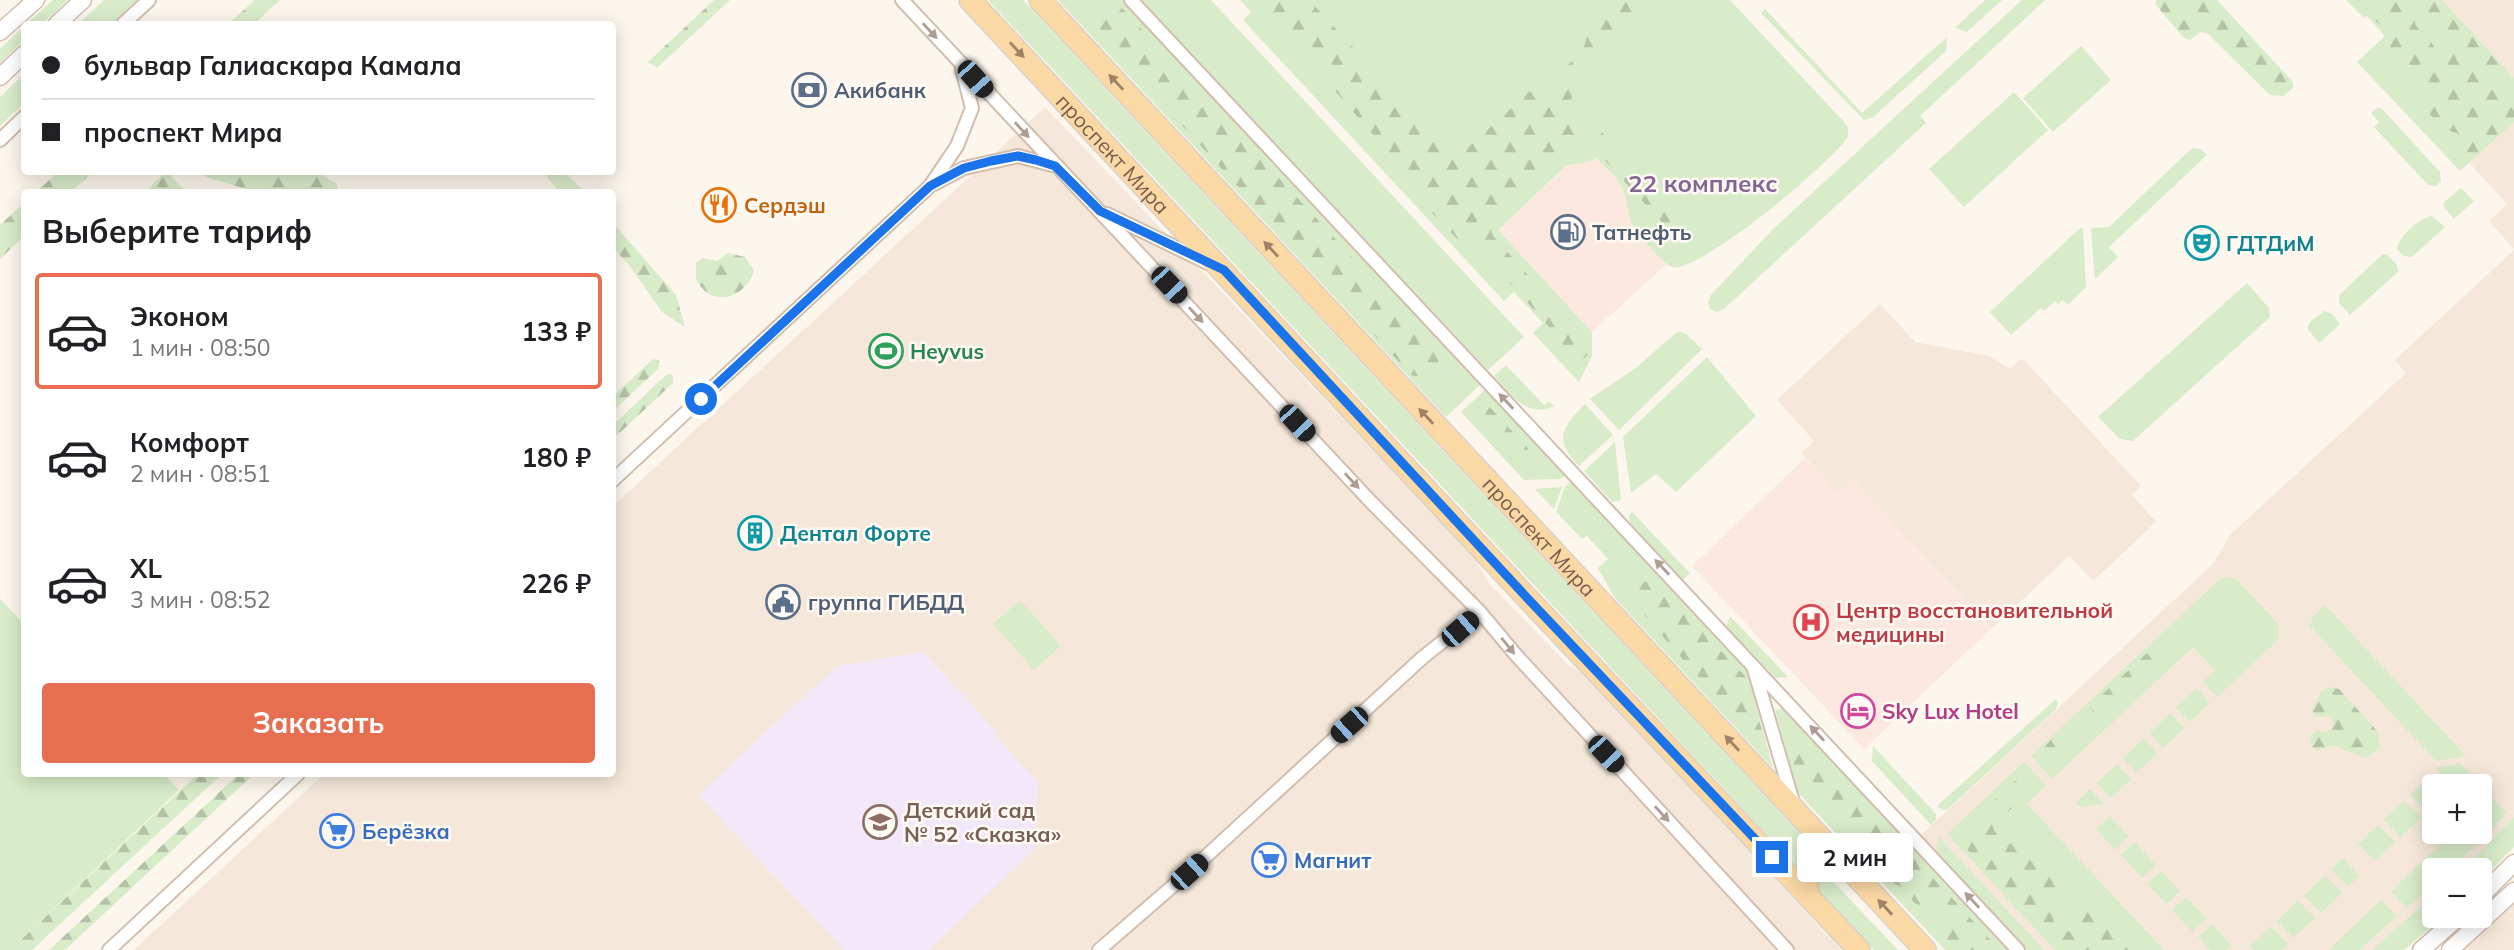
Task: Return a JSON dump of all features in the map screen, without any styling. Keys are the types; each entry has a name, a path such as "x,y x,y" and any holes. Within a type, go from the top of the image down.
{"main road":[{"name":"проспект Мира","path":"971,0 1859,950"},
{"name":"проспект Мира","path":"1040,0 1925,950"},
{"path":"1809,896 1806,883 1808,872 1813,866 1821,861 1831,860 1845,864"}],"street":[{"path":"0,32 36,0"},
{"path":"60,21 83,0"},
{"path":"126,21 149,0"},
{"path":"902,0 1371,502 1480,612 1516,655 1787,950"},
{"path":"1131,0 2018,950"},
{"path":"0,77 21,57"},
{"path":"616,477 930,186 957,146 972,108 960,62"},
{"path":"0,140 21,120"},
{"path":"930,186 964,168 1018,156 1055,166"},
{"path":"1100,211 1224,270"},
{"path":"1099,950 1151,906 1422,658 1480,612"},
{"path":"1753,664 1795,810"},
{"path":"108,950 295,777"},
{"path":"2492,885 2514,863"},
{"path":"2449,950 2514,891"},
{"path":"2421,950 2446,928"}],"shaded area":[{"path":"2395,0 2514,0 2514,249 2489,221 2507,204 2368,52 2408,15"},
{"path":"1045,107 1475,557 1487,581 1568,665 1585,675 1841,950 134,950 321,777 616,777 616,503"},
{"path":"1596,158 1622,186 1632,226 1667,264 1592,332 1498,230 1567,166"},
{"path":"2514,250 2514,847 2492,869 2492,858 2422,858 2422,928 2430,928 2404,950 2028,950 1920,836 2213,564 2230,535 2406,373 2395,360"},
{"path":"1880,304 1915,342 1989,356 2010,369 2020,360 2024,360 2141,486 2132,495 2156,522 2093,581 2069,556 1991,629 1853,480 1838,493 1801,453 1814,441 1777,400"},
{"path":"1805,458 1838,493 1853,479 1991,629 1864,749 1692,566"},
{"name":"Детский сад № 52 «Сказка»","path":"923,652 997,732 995,735 1038,782 1035,849 929,950 844,950 698,795 837,666"},
{"path":"2514,899 2514,950 2458,950 2482,928 2492,928 2492,919"}],"green space":[{"path":"53,0 68,0 45,21 29,21"},
{"path":"104,0 138,0 114,21 81,21"},
{"path":"255,0 280,0 257,21 231,21"},
{"path":"714,0 730,0 657,68 648,62"},
{"path":"988,0 1023,0 1817,852 1806,857 1797,867"},
{"path":"1058,0 1122,0 1126,3 1481,384 1446,417"},
{"path":"1140,0 1211,0 1524,337 1488,370"},
{"path":"1240,0 1730,0 1844,122 1848,128 1848,137 1792,192 1733,237 1706,255 1684,265 1670,266 1643,239 1631,222 1621,186 1596,158 1566,166 1498,230 1592,332 1592,356 1579,382 1533,333 1543,323 1514,292 1504,301 1243,20 1251,12"},
{"path":"1251,0 1309,0 1451,152 1462,153 1529,92 1550,87 1560,78 1563,69 1582,53 1588,34 1622,0 1664,0 1580,79 1571,104 1575,116 1598,128 1694,231 1694,243 1687,246 1682,244 1588,142 1584,142 1494,225 1491,231 1494,237 1582,335 1587,356 1570,364 1557,336 1487,257 1488,247 1484,243 1463,245 1431,212 1423,192 1322,76 1317,56 1304,48 1271,13"},
{"path":"1985,0 2002,0 1967,32 1955,28"},
{"path":"2022,0 2045,0 1920,116 1926,123 1724,309 1717,312 1710,309 1708,302 1711,295 1773,229"},
{"path":"2156,0 2217,0 2293,82 2293,88 2283,96 2270,95 2207,33 2200,32 2190,40 2183,37 2156,5"},
{"path":"2346,0 2442,0 2514,78 2514,122 2460,171 2357,62 2385,36 2367,16 2364,18"},
{"path":"2380,0 2419,0 2414,17 2417,27 2435,48 2445,51 2448,46 2441,29 2424,10 2427,0 2440,2 2502,67 2501,86 2506,89 2514,88 2514,119 2475,154 2466,153 2461,137 2443,129 2423,106 2426,87 2398,74 2389,50 2390,37 2374,19 2381,8"},
{"path":"1114,2 1437,349 1438,361 1433,371 1424,376 1411,375 1098,34 1098,14 1104,6"},
{"path":"1765,9 1862,113 1947,37 1946,51 1872,118 1864,120 1761,13"},
{"path":"21,29 21,43 0,63 0,49"},
{"path":"2081,46 2111,80 2053,132 2023,98"},
{"path":"21,77 21,106 0,126 0,97"},
{"path":"2014,92 2048,130 1964,207 1929,169"},
{"path":"2381,108 2440,172 2441,181 2436,186 2428,185 2374,127 2379,122 2371,113"},
{"path":"2192,148 2201,149 2207,155 2109,247 2118,257 2095,279 2091,228 2109,227"},
{"path":"55,175 90,175 74,189 39,189"},
{"path":"162,175 170,175 183,189 148,189"},
{"path":"204,175 321,175 337,184 338,189 246,189"},
{"path":"546,175 567,175 582,189 557,189"},
{"path":"2461,188 2474,201 2454,219 2444,207 2444,202"},
{"path":"21,206 21,239 0,259 0,225"},
{"path":"2432,216 2445,227 2412,257 2403,256 2397,249 2401,239 2416,224"},
{"path":"616,226 676,295 685,327 662,312 616,251"},
{"path":"2083,228 2086,287 2068,305 2063,300 2058,304 2055,301 2044,311 2041,308 2011,335 1990,312"},
{"path":"728,253 745,257 754,270 752,277 744,288 732,295 711,295 696,280 696,263 703,258 717,261"},
{"path":"2383,254 2388,255 2397,265 2398,272 2350,315 2339,303 2339,295"},
{"path":"2247,283 2269,308 2270,317 2133,441 2120,439 2098,417"},
{"path":"2324,311 2332,314 2340,324 2319,343 2307,328 2310,322"},
{"path":"1678,331 1686,334 1702,349 1619,430 1590,399 1637,367"},
{"path":"1707,357 1756,416 1676,492 1656,474 1631,493 1623,437"},
{"path":"652,360 659,361 659,368 616,408 616,393"},
{"path":"1506,365 1544,405 1549,401 1554,406 1535,409 1520,403 1494,376"},
{"path":"666,375 673,376 673,383 616,436 616,422"},
{"path":"1486,389 1566,476 1560,479 1524,480 1461,412"},
{"path":"1481,403 1488,405 1532,453 1534,463 1525,468 1518,466 1474,420 1475,406"},
{"path":"1585,404 1613,435 1579,466 1563,441 1566,427"},
{"path":"1615,442 1621,500 1612,502 1584,471"},
{"path":"1571,481 1747,669 1773,768 1614,597 1598,568 1608,559 1587,536 1582,539 1556,512 1565,487"},
{"path":"1562,487 1554,509 1535,489"},
{"path":"1632,512 1690,573 1683,580 1630,523 1629,515"},
{"path":"2225,577 2236,579 2279,625 2279,639 2217,697 2203,682 2215,670 2193,647 2052,779 2031,756"},
{"path":"1644,582 1657,583 1745,676 1763,734 1760,739 1736,720 1637,607 1638,591"},
{"path":"0,599 21,621 21,777 167,777 179,790 10,950 0,950"},
{"path":"1020,600 1061,646 1034,670 993,624"},
{"path":"2325,605 2466,756 2436,761 2310,626 2313,617"},
{"path":"1730,616 1788,677 1776,678 1726,627"},
{"path":"2157,650 2164,654 2163,659 2106,713 2100,717 2094,715 2091,708 2093,703 2146,654"},
{"path":"2330,687 2339,689 2377,731 2381,747 2366,758 2333,745 2319,750 2312,748 2310,737 2315,731 2326,732 2333,728 2330,716 2315,717 2312,710 2321,691"},
{"path":"2197,688 2210,703 2190,722 2176,707"},
{"path":"2056,699 2056,709 1948,809 1943,810 1937,806"},
{"path":"1783,709 2008,950 1945,950 1798,793 1775,710"},
{"path":"2170,713 2184,728 2163,748 2150,733"},
{"path":"1796,735 1802,737 2000,950 1958,950 1947,939 1947,934 1956,922 1953,918 1928,905 1921,906 1913,902 1906,891 1895,884 1818,805 1815,794 1801,781 1795,770 1790,742"},
{"path":"2144,738 2157,753 2137,773 2123,758"},
{"path":"2052,739 2058,739 2062,743 2061,751 2054,761 2043,766 2038,763 2036,756"},
{"path":"1873,746 1936,814 1936,820 1931,825 1872,761"},
{"path":"2024,762 2046,785 2027,804 2164,950 2055,950 1947,834"},
{"path":"2460,763 2469,772 2442,774 2436,769"},
{"path":"2117,764 2131,779 2111,798 2097,783"},
{"path":"195,777 219,777 32,950 10,950"},
{"path":"236,777 251,777 65,950 49,950"},
{"path":"2020,780 2027,787 2026,793 1993,828 2017,850 2039,856 2060,883 2064,898 2061,909 2053,917 2054,926 2070,932 2075,928 2078,901 2081,898 2086,900 2129,950 2061,950 1962,844 1962,832 2015,781"},
{"path":"2422,783 2422,807 2410,795"},
{"path":"2090,789 2104,804 2080,807 2076,803"},
{"path":"2492,798 2507,813 2492,828"},
{"path":"2404,800 2421,818 2400,837 2384,819"},
{"path":"2110,816 2129,837 2115,850 2096,829"},
{"path":"2514,817 2514,847 2492,869 2492,858 2475,858 2488,844 2492,844 2492,840"},
{"path":"2378,825 2395,842 2375,861 2358,844"},
{"path":"1939,837 2044,950 2028,950 1938,854 1936,847"},
{"path":"2135,842 2156,865 2142,878 2121,855"},
{"path":"2440,844 2477,844 2463,858 2426,858"},
{"path":"2343,858 2359,876 2348,887 2331,869"},
{"path":"2422,861 2422,894 2406,908 2391,891"},
{"path":"2161,871 2180,891 2167,904 2147,884"},
{"path":"1821,873 1826,874 1898,950 1874,950 1815,887 1814,877"},
{"path":"2325,875 2342,893 2321,913 2304,895"},
{"path":"2186,897 2206,918 2192,931 2172,910"},
{"path":"2298,900 2315,918 2293,938 2277,921"},
{"path":"2381,900 2397,916 2359,950 2328,950"},
{"path":"2422,906 2422,928 2430,928 2404,950 2372,950"},
{"path":"2212,924 2231,945 2226,950 2210,950 2198,937"},
{"path":"2271,926 2288,944 2281,950 2254,950 2250,946"}],"place":[{"name":"Акибанк","path":"809,90"},
{"name":"Сердэш","path":"719,205"},
{"name":"Татнефть","path":"1568,232"},
{"name":"ГДТДиМ","path":"2202,243"},
{"name":"Heyvus","path":"886,351"},
{"name":"Дентал Форте","path":"755,533"},
{"name":"группа ГИБДД","path":"783,602"},
{"name":"Центр восстановительной медицины","path":"1811,622"},
{"name":"Sky Lux Hotel","path":"1858,711"},
{"name":"Детский сад № 52 «Сказка»","path":"880,822"},
{"name":"Берёзка","path":"337,831"},
{"name":"Магнит","path":"1269,860"}],"district":[{"name":"22 комплекс","path":"1703,183"}],"route":[{"path":"701,399 930,186 964,168 1018,156 1055,166 1100,211 1224,270 1530,601 1772,857"}]}
